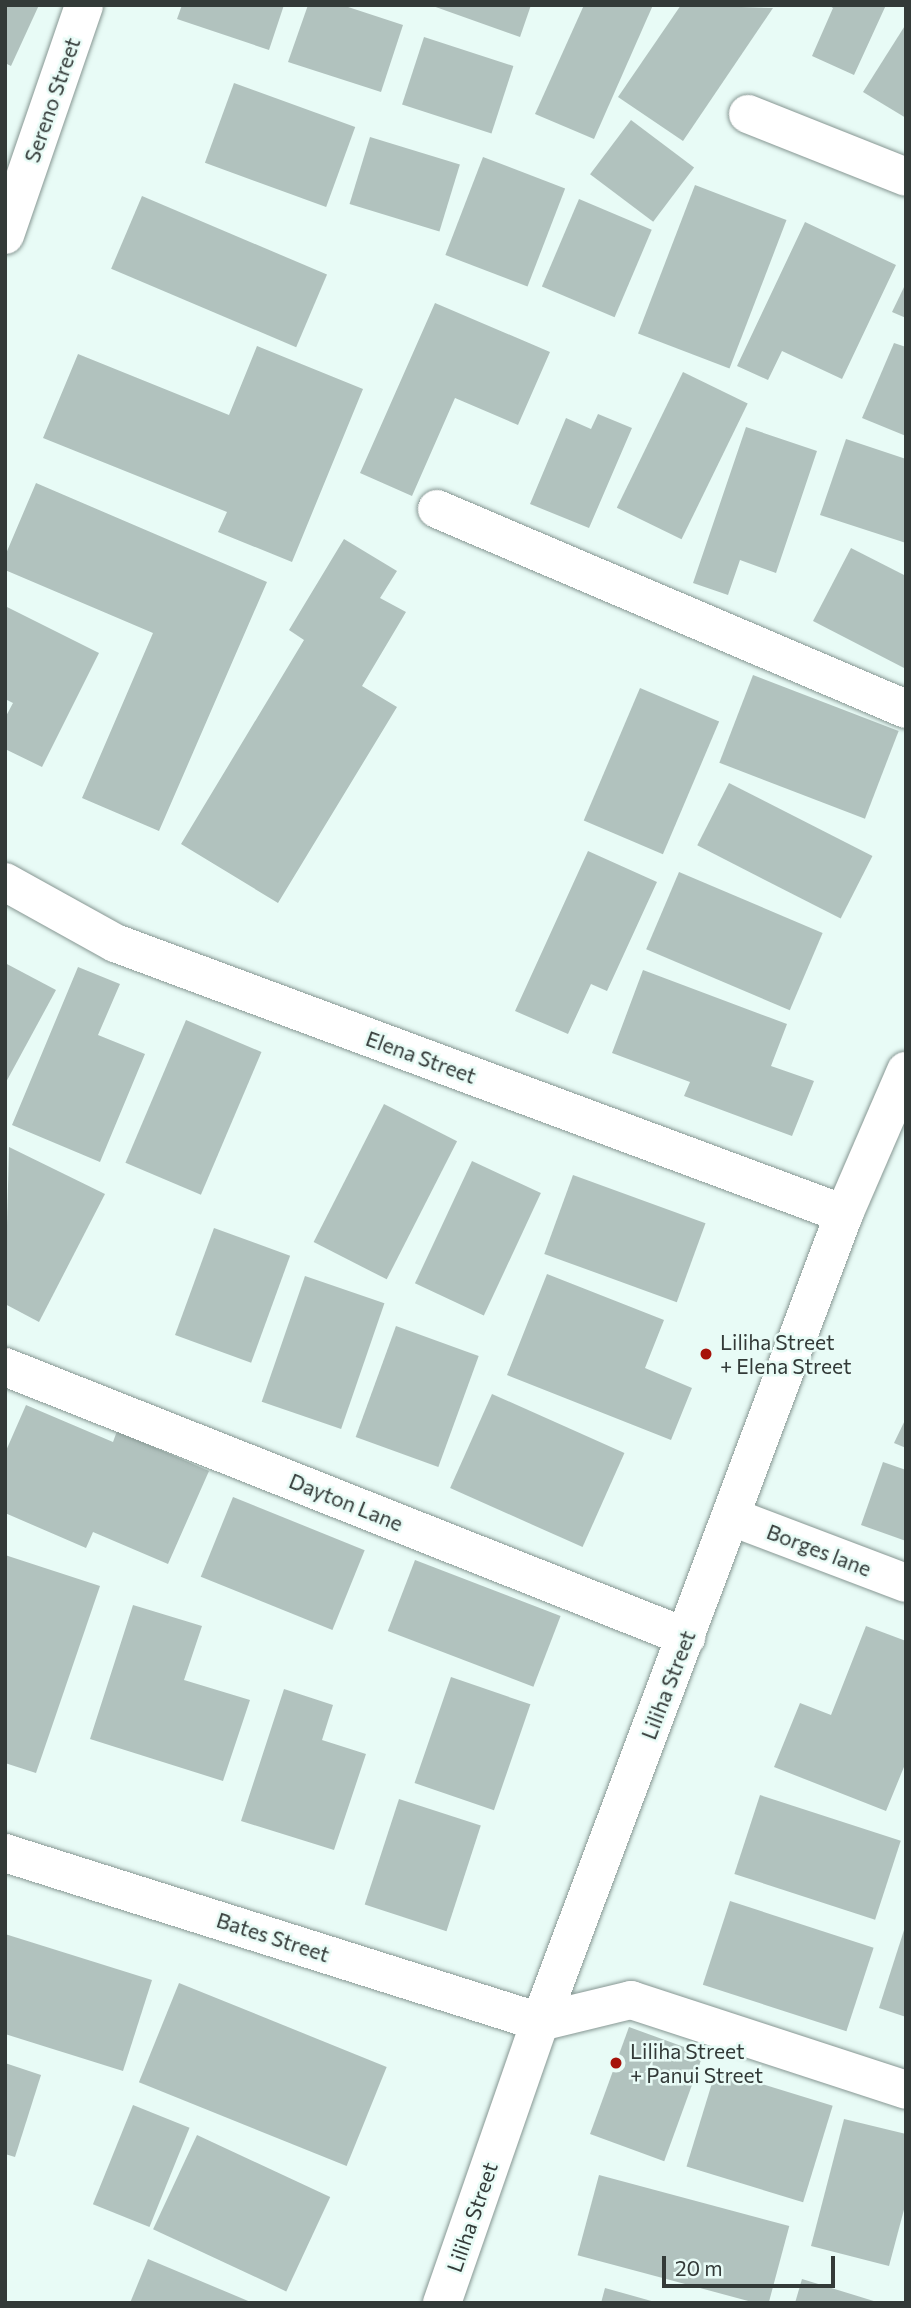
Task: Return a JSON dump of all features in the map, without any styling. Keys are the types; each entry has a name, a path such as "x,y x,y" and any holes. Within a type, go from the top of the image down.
{"street":[{"name":"Sereno Street","path":"5,235 84,5"},
{"path":"748,114 906,177"},
{"path":"437,509 906,709"},
{"name":"Elena Street","path":"5,882 115,943 844,1214"},
{"name":"Liliha Street","path":"442,2303 540,2022 844,1214 906,1071"},
{"name":"Dayton Lane","path":"5,1367 686,1636"},
{"name":"Borges lane","path":"732,1517 906,1583"},
{"name":"Bates Street","path":"5,1853 540,2022"},
{"path":"540,2022 631,2000 906,2090"}],"building":[{"path":"5,5 39,5 11,66 5,63"},
{"path":"182,5 284,5 269,50 177,19"},
{"path":"308,5 342,5 403,25 381,92 288,62"},
{"path":"430,5 531,5 520,37"},
{"path":"584,5 653,5 594,139 535,114"},
{"path":"681,5 773,8 683,141 618,97"},
{"path":"828,5 886,5 854,75 812,56 833,8"},
{"path":"906,24 906,118 863,92"},
{"path":"424,37 513,66 491,134 402,105"},
{"path":"234,83 355,127 326,207 205,163"},
{"path":"631,120 694,168 653,222 590,174"},
{"path":"370,137 460,164 439,231 350,204"},
{"path":"483,157 565,189 528,287 445,255"},
{"path":"695,185 786,220 730,369 638,333"},
{"path":"142,196 327,275 296,347 111,269"},
{"path":"579,199 652,230 615,317 542,286"},
{"path":"805,222 896,265 842,379 782,351 768,380 737,366"},
{"path":"906,283 906,318 892,312"},
{"path":"435,303 550,352 518,425 455,398 412,496 360,473"},
{"path":"894,343 906,347 906,436 862,418"},
{"path":"257,346 363,389 292,562 218,532 227,512 43,438 78,354 229,415"},
{"path":"683,372 748,404 682,539 617,508"},
{"path":"598,414 632,428 589,528 530,504 566,418 591,429"},
{"path":"746,427 817,451 776,573 740,560 728,595 693,583"},
{"path":"846,439 906,459 906,543 820,515"},
{"path":"36,483 267,582 159,831 82,798 153,633 5,570 5,556"},
{"path":"344,539 397,571 380,598 406,612 362,686 397,707 278,903 181,844 304,640 289,630"},
{"path":"851,548 906,576 906,669 813,621"},
{"path":"5,606 99,653 42,767 5,749 5,718 13,703 5,699"},
{"path":"753,675 899,731 865,819 719,763"},
{"path":"640,688 719,722 663,854 584,821"},
{"path":"729,783 872,856 841,918 697,845"},
{"path":"588,851 657,882 607,991 591,984 568,1034 515,1011"},
{"path":"679,872 823,933 790,1010 646,949"},
{"path":"5,963 56,990 5,1084"},
{"path":"78,967 120,984 98,1035 145,1054 100,1162 12,1125"},
{"path":"643,970 787,1024 771,1066 814,1081 792,1136 684,1096 690,1082 612,1053"},
{"path":"186,1020 261,1052 201,1195 125,1163"},
{"path":"384,1104 457,1141 387,1279 314,1242"},
{"path":"9,1147 105,1194 39,1322 5,1304"},
{"path":"472,1161 541,1193 484,1315 415,1283"},
{"path":"573,1175 705,1223 677,1302 544,1254"},
{"path":"214,1228 290,1256 251,1363 175,1335"},
{"path":"547,1274 664,1320 645,1368 692,1388 671,1440 507,1375"},
{"path":"305,1276 384,1303 341,1429 262,1402"},
{"path":"396,1326 479,1356 438,1467 356,1437"},
{"path":"492,1394 624,1453 583,1547 450,1488"},
{"path":"26,1405 113,1442 117,1431 209,1471 168,1564 93,1532 86,1548 5,1513 5,1453"},
{"path":"906,1418 906,1448 894,1443"},
{"path":"883,1462 906,1470 906,1541 861,1525"},
{"path":"233,1497 365,1550 332,1630 201,1577"},
{"path":"5,1555 100,1586 36,1773 5,1763"},
{"path":"415,1560 561,1616 533,1687 388,1631"},
{"path":"133,1605 202,1626 184,1680 250,1700 223,1781 90,1739"},
{"path":"866,1626 906,1641 906,1762 886,1811 774,1767 800,1703 831,1715"},
{"path":"451,1677 530,1704 494,1810 415,1783"},
{"path":"284,1689 333,1705 322,1740 366,1754 334,1850 241,1821"},
{"path":"760,1795 901,1841 875,1920 734,1874"},
{"path":"399,1799 481,1826 446,1931 365,1905"},
{"path":"730,1901 874,1948 846,2031 703,1985"},
{"path":"906,1927 906,2017 879,2008"},
{"path":"5,1934 152,1980 123,2071 5,2034"},
{"path":"179,1983 387,2067 347,2166 139,2082"},
{"path":"629,2027 703,2054 664,2161 590,2134"},
{"path":"5,2063 41,2075 15,2157 5,2154"},
{"path":"716,2070 833,2106 803,2202 686,2167"},
{"path":"133,2105 190,2128 149,2227 93,2204"},
{"path":"844,2119 906,2134 906,2202 889,2266 811,2246"},
{"path":"197,2135 330,2197 286,2291 153,2229"},
{"path":"599,2175 789,2226 769,2303 756,2303 578,2255"},
{"path":"148,2259 253,2303 130,2303"},
{"path":"802,2279 877,2302 877,2303 795,2303"},
{"path":"605,2288 655,2302 655,2303 601,2303"}],"place":[{"name":"Liliha Street + Elena Street","path":"706,1354"},
{"name":"Liliha Street + Panui Street","path":"616,2063"}]}
